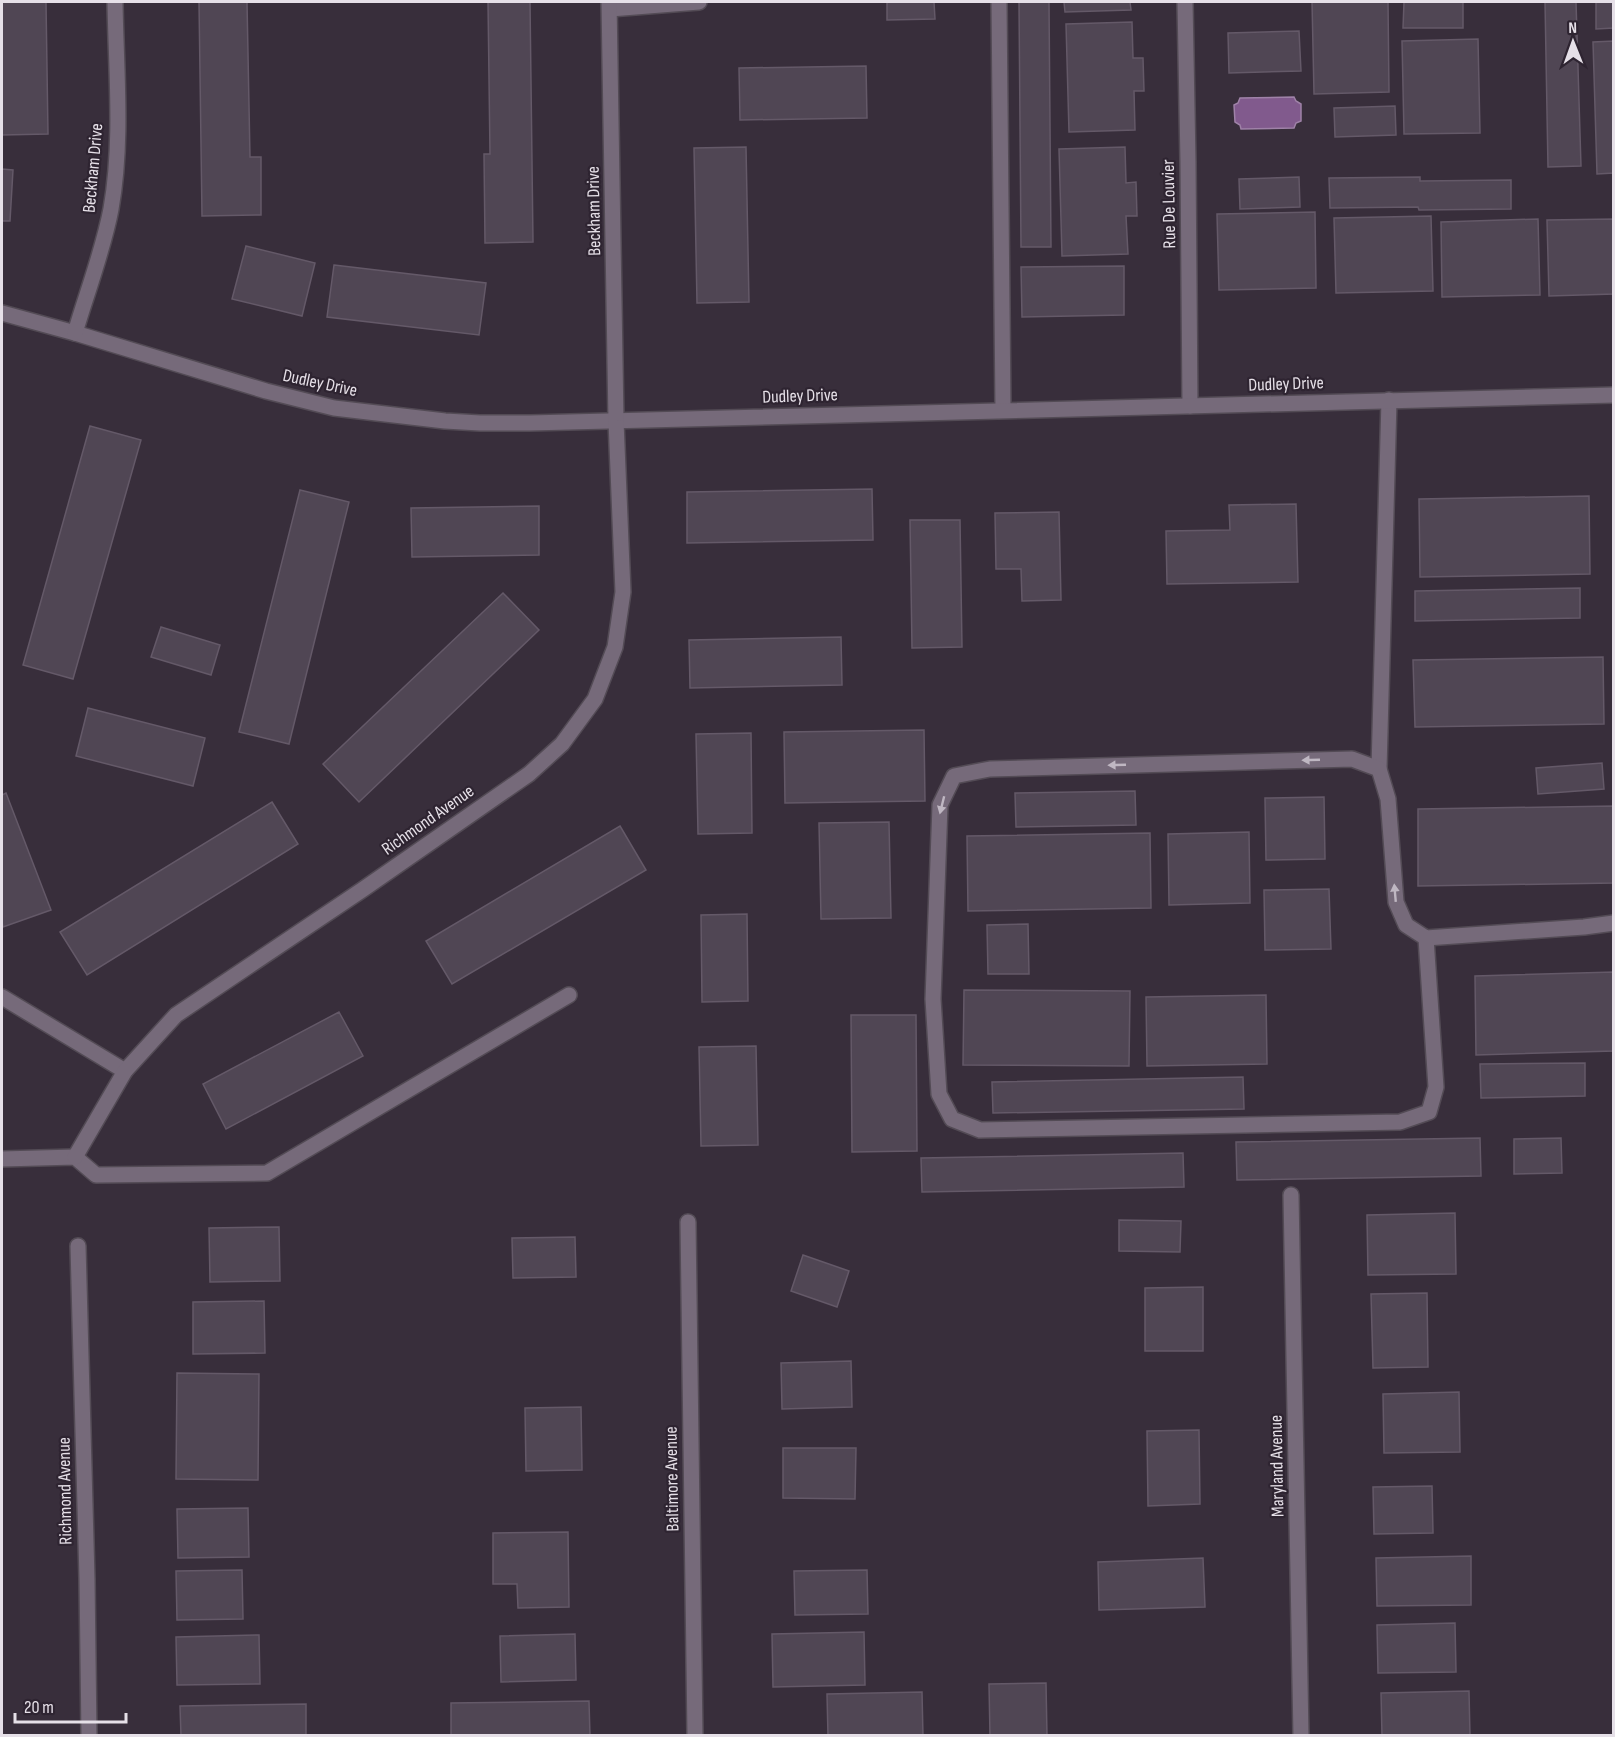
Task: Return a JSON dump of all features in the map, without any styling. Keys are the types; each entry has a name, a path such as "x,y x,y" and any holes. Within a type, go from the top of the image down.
{"street":[{"name":"Beckham Drive","path":"75,333 106,227 114,185 117,125 115,2"},
{"path":"610,5 699,2"},
{"path":"999,2 1003,410"},
{"name":"Rue De Louvier","path":"1185,2 1190,406"},
{"name":"Beckham Drive","path":"610,5 616,421"},
{"name":"Dudley Drive","path":"2,313 266,391 333,408 480,423 1614,395"},
{"path":"1389,400 1379,769 1388,799 1396,902 1406,925 1426,938 1614,923"},
{"name":"Richmond Avenue","path":"75,1157 125,1071 176,1015 529,774 562,744 595,699 615,647 623,592 616,421"},
{"path":"1379,769 1352,759 990,769 954,776 940,805 933,999 939,1094 952,1119 980,1130 1400,1122 1429,1112 1436,1087 1426,938"},
{"path":"2,1159 75,1157 96,1175 267,1173 569,995"},
{"path":"2,997 125,1071"},
{"name":"Maryland Avenue","path":"1291,1195 1301,1736"},
{"name":"Baltimore Avenue","path":"688,1222 695,1736"},
{"name":"Richmond Avenue","path":"78,1246 89,1736"}],"shaded area":[{"path":"1294,97 1301,104 1301,121 1296,123 1294,128 1241,129 1240,125 1235,122 1234,105 1240,98"}],"building":[{"path":"2,2 46,2 48,134 2,135"},
{"path":"199,2 247,2 250,157 261,157 261,215 202,216"},
{"path":"488,2 530,2 533,242 485,243 484,154 490,154"},
{"path":"887,2 934,2 935,19 887,20"},
{"path":"1019,2 1049,2 1051,247 1021,247"},
{"path":"1064,2 1130,2 1131,10 1065,12"},
{"path":"1312,2 1388,2 1389,92 1314,94"},
{"path":"1404,2 1463,2 1463,28 1403,28"},
{"path":"1545,2 1576,2 1581,166 1548,167"},
{"path":"1596,2 1614,2 1614,28 1596,29"},
{"path":"1132,22 1133,58 1143,58 1144,91 1134,91 1135,130 1069,132 1066,24"},
{"path":"1299,31 1301,71 1229,73 1228,33"},
{"path":"1478,39 1480,133 1404,134 1402,41"},
{"path":"1614,41 1614,173 1597,174 1593,42"},
{"path":"866,66 867,118 740,120 739,68"},
{"path":"1395,106 1396,135 1335,137 1334,108"},
{"path":"746,147 749,302 697,303 694,148"},
{"path":"1125,147 1126,183 1136,182 1137,216 1126,216 1128,254 1062,256 1059,149"},
{"path":"2,169 13,170 10,221 2,221"},
{"path":"1299,177 1300,207 1240,209 1239,179"},
{"path":"1420,177 1420,181 1511,180 1511,209 1330,208 1329,178"},
{"path":"1315,212 1316,288 1219,290 1217,214"},
{"path":"1431,216 1433,291 1336,293 1334,218"},
{"path":"1538,219 1540,295 1442,297 1441,222"},
{"path":"1614,219 1614,294 1549,296 1547,220"},
{"path":"246,246 315,263 302,316 232,299"},
{"path":"334,265 486,283 479,335 327,317"},
{"path":"1124,266 1124,315 1022,317 1021,267"},
{"path":"90,426 141,440 73,679 23,665"},
{"path":"872,489 873,540 687,543 687,492"},
{"path":"300,490 349,502 289,744 239,732"},
{"path":"1589,496 1590,574 1420,577 1419,499"},
{"path":"1296,504 1298,582 1167,584 1166,531 1230,530 1229,505"},
{"path":"539,506 539,555 412,557 411,508"},
{"path":"1059,512 1061,600 1022,601 1021,569 996,569 995,513"},
{"path":"910,520 960,520 962,647 912,648"},
{"path":"1580,588 1580,618 1415,621 1415,591"},
{"path":"503,593 539,630 359,802 323,764"},
{"path":"161,627 220,645 211,675 151,657"},
{"path":"841,637 842,685 690,688 689,640"},
{"path":"1603,657 1604,724 1415,727 1413,660"},
{"path":"88,708 205,738 193,786 76,756"},
{"path":"924,730 925,801 785,803 784,732"},
{"path":"751,733 752,833 698,834 696,734"},
{"path":"1602,763 1604,789 1538,794 1536,768"},
{"path":"1135,791 1136,825 1016,827 1015,793"},
{"path":"6,793 51,910 3,927 2,795"},
{"path":"1324,797 1325,859 1266,860 1265,798"},
{"path":"272,802 298,844 87,975 60,932"},
{"path":"1614,806 1614,883 1418,886 1418,809"},
{"path":"889,822 891,918 821,919 819,823"},
{"path":"620,826 646,870 452,984 426,941"},
{"path":"1249,832 1250,903 1169,905 1168,834"},
{"path":"1150,833 1151,908 968,911 967,836"},
{"path":"1329,889 1331,949 1265,950 1264,890"},
{"path":"747,914 748,1001 702,1002 701,915"},
{"path":"1028,924 1029,974 988,974 987,925"},
{"path":"1614,972 1614,1051 1476,1055 1475,976"},
{"path":"964,990 1130,991 1129,1066 963,1065"},
{"path":"1266,995 1267,1064 1147,1066 1146,997"},
{"path":"339,1012 363,1056 226,1129 203,1084"},
{"path":"851,1015 916,1015 917,1151 852,1152"},
{"path":"756,1046 758,1145 701,1146 699,1047"},
{"path":"1585,1063 1585,1096 1481,1098 1480,1064"},
{"path":"1243,1077 1244,1109 993,1113 992,1082"},
{"path":"1480,1138 1481,1176 1237,1180 1236,1142"},
{"path":"1561,1138 1562,1173 1514,1174 1514,1139"},
{"path":"1183,1153 1184,1187 922,1192 921,1158"},
{"path":"1455,1213 1456,1274 1368,1275 1367,1215"},
{"path":"1119,1220 1181,1221 1180,1252 1119,1251"},
{"path":"279,1227 280,1281 210,1282 209,1228"},
{"path":"575,1237 576,1277 513,1278 512,1238"},
{"path":"803,1255 849,1271 837,1307 791,1291"},
{"path":"1203,1287 1203,1351 1145,1351 1145,1288"},
{"path":"1427,1293 1428,1367 1373,1368 1371,1294"},
{"path":"264,1301 265,1353 193,1354 193,1302"},
{"path":"851,1361 852,1407 782,1409 781,1363"},
{"path":"177,1373 259,1374 258,1480 176,1479"},
{"path":"1459,1392 1460,1452 1384,1453 1383,1394"},
{"path":"581,1407 582,1470 526,1471 525,1408"},
{"path":"1199,1430 1200,1504 1148,1506 1147,1431"},
{"path":"783,1448 856,1448 855,1499 783,1498"},
{"path":"1432,1486 1433,1533 1374,1534 1373,1487"},
{"path":"248,1508 249,1557 178,1558 177,1509"},
{"path":"568,1532 569,1607 518,1608 517,1584 493,1584 493,1533"},
{"path":"1471,1556 1471,1605 1377,1606 1376,1558"},
{"path":"1203,1558 1205,1607 1099,1610 1098,1562"},
{"path":"242,1570 243,1619 177,1620 176,1571"},
{"path":"867,1570 868,1614 795,1615 794,1571"},
{"path":"1455,1623 1456,1672 1378,1673 1377,1625"},
{"path":"864,1632 865,1685 773,1687 772,1634"},
{"path":"575,1634 576,1680 501,1682 500,1636"},
{"path":"259,1635 260,1684 177,1685 176,1637"},
{"path":"1046,1683 1047,1736 990,1736 989,1684"},
{"path":"1469,1691 1470,1736 1382,1736 1381,1693"},
{"path":"922,1692 923,1736 828,1736 827,1694"},
{"path":"589,1701 590,1736 451,1736 451,1703"},
{"path":"306,1704 306,1736 181,1736 180,1706"}]}
